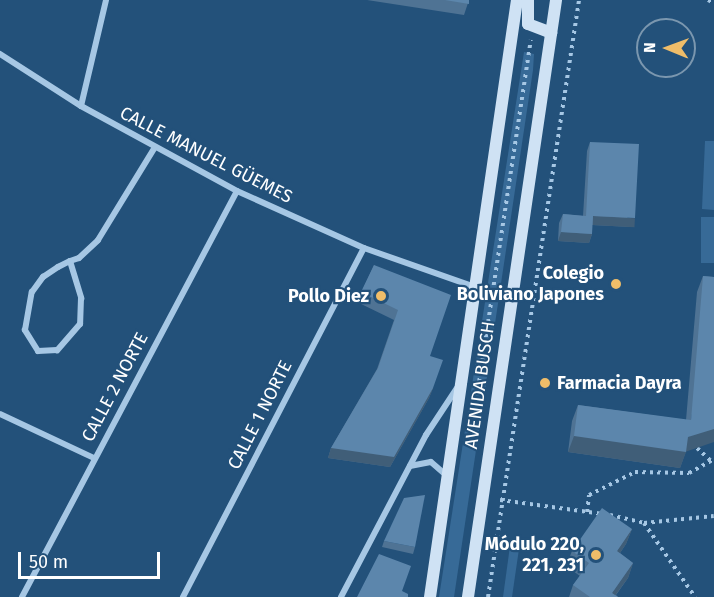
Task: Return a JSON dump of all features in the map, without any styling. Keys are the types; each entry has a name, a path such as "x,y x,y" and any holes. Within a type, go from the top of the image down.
{"main road":[{"name":"AVENIDA BUSCH","path":"430,597 518,0"},
{"path":"528,0 525,16 533,28 551,33"},
{"name":"AVENIDA BUSCH","path":"468,597 556,0"}],"street":[{"path":"81,106 106,0"},
{"name":"CALLE MANUEL GÜEMES","path":"0,54 81,106 237,191 364,248 475,287"},
{"path":"70,261 81,298 80,324 57,351 38,351 26,330 32,292 43,277 98,240 155,147"},
{"name":"CALLE 2 NORTE","path":"22,597 237,191"},
{"name":"CALLE 1 NORTE","path":"183,597 364,248"},
{"path":"341,597 410,466 461,382"},
{"path":"0,414 94,458"},
{"path":"410,466 431,462 448,477"}],"path":[{"path":"488,597 579,0"},
{"path":"708,0 714,3"},
{"path":"477,393 533,28"},
{"path":"697,448 713,460"},
{"path":"587,512 589,495 634,472 674,475 713,460"},
{"path":"482,499 587,512 644,523 714,516"},
{"path":"644,523 695,597"},
{"path":"689,597 690,588"}],"shaded area":[{"path":"524,52 534,54 533,70 454,597 439,597"},
{"path":"705,141 714,141 714,210 702,209"},
{"path":"701,217 714,217 714,263 701,263"},
{"path":"521,535 512,597 503,597 510,546"}],"building":[{"path":"445,0 469,0 469,4"},
{"path":"590,142 639,144 635,218 593,216 592,234 561,232 563,214 586,216"},
{"path":"374,265 451,295 430,356 443,360 433,388 394,457 331,448 378,368 398,310 361,292"},
{"path":"703,276 714,277 714,429 688,437 686,452 574,436 578,405 691,420"},
{"path":"425,495 415,547 384,541 404,498"},
{"name":"Módulo 220, 221, 231","path":"602,508 632,529 617,551 633,563 612,593 618,597 590,597 573,585 589,563 572,551"},
{"path":"379,554 411,566 402,591 408,594 408,597 357,597"}],"place":[{"name":"Colegio Boliviano Japones","path":"616,284"},
{"name":"Pollo Diez","path":"381,296"},
{"name":"Farmacia Dayra","path":"545,383"},
{"name":"Módulo 220, 221, 231","path":"596,555"}]}
